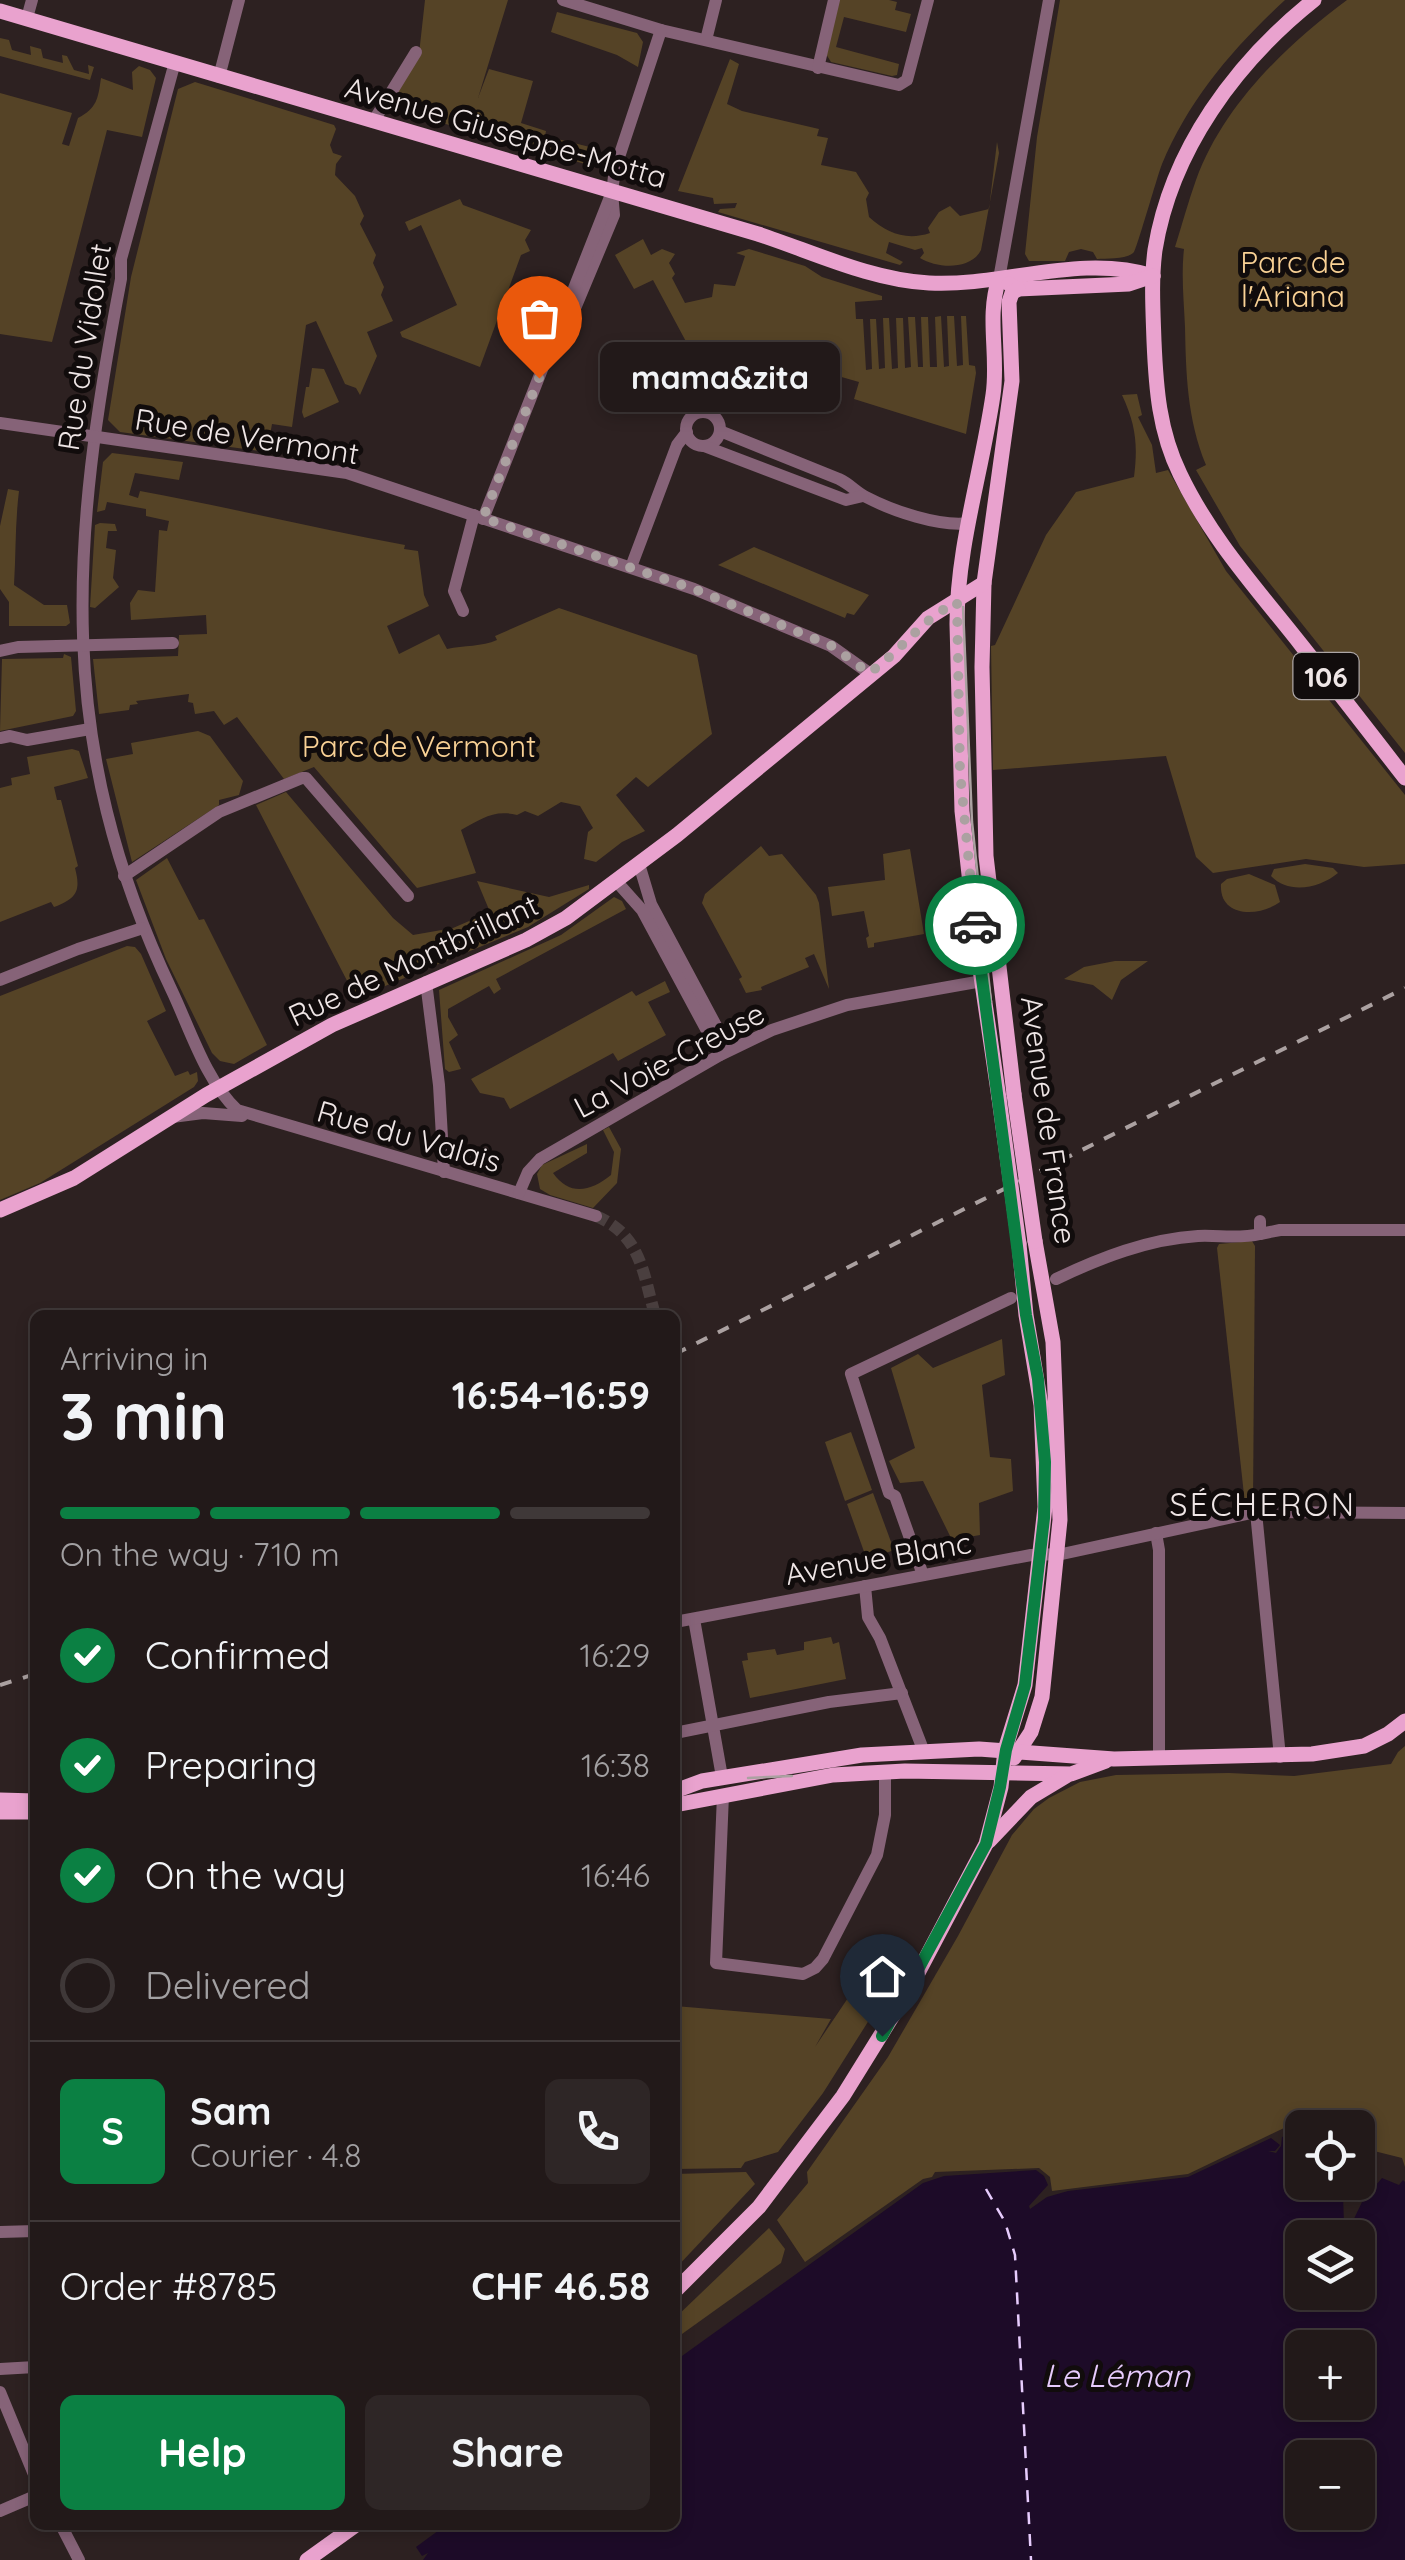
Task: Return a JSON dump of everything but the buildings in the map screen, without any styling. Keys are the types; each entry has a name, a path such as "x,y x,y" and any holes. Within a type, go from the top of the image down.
{"main road":[{"path":"999,280 1018,288 1129,284 1152,276 1170,195 1202,126 1248,62 1314,0"},
{"name":"Avenue Giuseppe-Motta","path":"0,11 881,274 929,283 999,280 1025,272 1128,268 1152,276"},
{"name":"106","path":"1152,276 1159,412 1170,452 1207,525 1242,574 1405,778"},
{"name":"Avenue de France","path":"999,280 992,303 993,394 957,602 962,810 982,981 1007,1096"},
{"name":"Avenue de France","path":"1012,1751 1034,1724 1043,1690 1058,1554 1060,1467 1053,1342 1027,1242 1007,1096 1000,977 985,841 984,584 1012,381 1010,297 1018,288"},
{"name":"Rue de Montbrillant","path":"0,1210 74,1178 219,1087 332,1024 526,940 566,918 639,864 894,656 928,618 984,584"},
{"path":"982,981 1000,977"},
{"name":"Avenue de France","path":"680,2286 729,2239 784,2176 884,2034 986,1844 1012,1751 1025,1685 1045,1492 1041,1405 1026,1315 1027,1242"},
{"path":"680,1790 722,1777 862,1755 1012,1751 1114,1759 1286,1757 1364,1746 1405,1720"},
{"path":"986,1844 1031,1798 1071,1774 1114,1759"},
{"path":"680,1804 833,1775 886,1771 1071,1774"},
{"path":"0,1800 30,1800"},
{"path":"0,1812 30,1812"},
{"path":"307,2560 349,2530"}],"street":[{"path":"26,18 32,0"},
{"path":"219,77 239,0"},
{"path":"564,0 660,30 900,85 907,80 928,0"},
{"path":"706,40 716,0"},
{"path":"818,68 834,0"},
{"path":"999,280 1049,0"},
{"path":"463,611 454,591 479,517 550,352 612,192 618,158 660,30"},
{"path":"373,122 416,52"},
{"name":"Rue du Vidollet","path":"175,62 121,260 84,515 81,646 90,729 105,809 124,876 143,928 219,1087"},
{"path":"631,567 689,420 702,412 716,418 720,431 716,440 704,446"},
{"name":"Rue de Vermont","path":"0,424 348,474 631,567 832,646 869,673"},
{"path":"720,431 853,485 864,496 934,522 969,523"},
{"path":"687,432 691,440 704,446 846,500 864,496"},
{"path":"0,651 18,646 172,643"},
{"path":"0,738 27,740 90,729"},
{"path":"124,876 219,812 306,778 408,896"},
{"path":"639,864 650,913 724,1052"},
{"path":"616,882 650,913"},
{"path":"0,980 143,928"},
{"name":"La Voie-Creuse","path":"519,1193 528,1172 540,1159 724,1052 772,1030 836,1008 982,981"},
{"path":"426,982 439,1085 444,1172"},
{"name":"Rue du Valais","path":"219,1087 233,1107 251,1117 596,1216"},
{"path":"170,1118 203,1113 251,1117"},
{"path":"1056,1279 1133,1248 1196,1236 1244,1238 1260,1227 1405,1230"},
{"path":"923,1575 895,1496 889,1493 877,1460 878,1453 850,1374 1011,1298"},
{"path":"1256,1512 1286,1757"},
{"name":"Avenue Blanc","path":"680,1621 1040,1554 1058,1554 1256,1512 1405,1513"},
{"path":"1057,1531 1090,1545"},
{"path":"1156,1533 1159,1758"},
{"path":"865,1586 868,1617 924,1752"},
{"path":"694,1619 722,1777"},
{"path":"680,1732 829,1702 902,1692"},
{"path":"723,1795 716,1963 803,1974 823,1958 877,1856 885,1815 886,1771"},
{"path":"0,2232 30,2231"},
{"path":"0,2370 30,2367"},
{"path":"0,2392 30,2465"},
{"path":"0,2511 30,2498"},
{"path":"63,2530 79,2560"}],"green space":[{"path":"425,0 508,0 478,98 489,69 533,81 521,123 546,131 545,136 590,147 585,164 397,110 393,100 419,54"},
{"path":"839,0 889,0 897,2 895,10 911,14 906,32 844,17 836,47 899,64 897,75 831,62 826,54"},
{"path":"1060,0 1285,0 1231,55 1185,118 1162,164 1134,252 1127,256 1097,259 1093,252 1081,249 1069,252 1065,261 1029,261 1025,254 1037,137"},
{"name":"Parc de l'Ariana","path":"1347,0 1405,0 1405,753 1240,546 1196,470 1206,465 1189,396 1184,249 1175,247 1193,188 1222,127 1279,58"},
{"path":"557,12 637,33 643,42 638,67 617,55 551,32"},
{"path":"0,38 9,40 12,50 31,55 30,46 41,49 43,58 63,63 62,55 67,56 74,70 89,74 88,65 94,67 90,80 0,56"},
{"path":"730,59 739,64 727,104 819,129 817,136 828,138 821,165 856,172 869,193 869,217 883,227 905,236 921,235 930,233 928,228 939,212 950,206 960,216 989,209 976,257 954,266 936,264 920,258 922,248 915,250 889,242 886,253 903,262 900,265 718,212 735,208 737,203 714,204 713,198 678,191"},
{"path":"139,66 150,70 156,78 142,137 107,130 52,342 0,334 0,93 72,113 62,144 69,146 78,118 95,102 101,78 133,90 132,72"},
{"path":"195,82 334,125 330,145 333,153 342,156 335,175 355,196 364,216 360,224 376,255 373,263 384,287 381,295 393,321 367,332 377,356 360,395 356,388 345,384 316,321 306,325 292,427 272,424 267,452 120,432 108,420 131,277 178,89"},
{"path":"997,142 999,153 990,203"},
{"path":"460,199 463,205 531,230 525,240 530,251 521,255 480,367 402,337 400,332 457,305 421,225 409,231 405,222"},
{"path":"643,239 651,255 662,249 675,254 669,263 675,274 672,278 685,303 712,297 714,284 735,286 745,256 736,253 749,249 882,296 882,300 855,302 856,319 863,319 866,370 872,369 870,319 876,319 879,369 885,368 883,318 889,318 892,369 898,368 896,318 903,318 905,368 911,367 908,317 915,317 918,367 923,367 921,317 928,317 930,367 937,367 935,317 941,316 944,367 949,366 947,316 954,316 957,366 963,365 961,316 966,316 969,365 975,366 976,373 966,434 854,399 859,382 824,372 808,410 738,374 725,349 707,358 690,349 653,280 634,289 615,255"},
{"path":"312,368 324,369 339,402 304,418 306,387"},
{"path":"1137,394 1142,415 1138,417 1152,445 1156,473 1168,470 1226,571 1405,795 1405,864 1364,867 1306,859 1213,873 1196,857 1166,756 993,770 991,646 995,645 1046,535 1076,492 1134,477 1135,435 1122,395"},
{"name":"Parc de Vermont","path":"112,453 183,462 179,480 135,473 129,495 138,498 140,491 173,497 405,545 404,549 418,551 429,606 387,626 399,654 439,634 447,649 491,642 497,640 495,636 559,608 697,655 712,734 648,787 636,777 616,795 645,831 622,842 596,862 584,859 588,832 593,828 580,806 561,802 538,816 525,811 517,815 494,814 461,830 476,873 417,888 314,767 284,779 237,717 224,725 214,711 195,714 193,703 188,702 189,694 136,701 138,704 130,705 129,710 99,714 93,659 178,656 179,635 207,634 206,615 131,620 130,603 138,590 155,592 159,530 167,531 169,521 146,516 146,509 107,502 105,510 97,512 103,462"},
{"path":"8,489 19,491 14,585 44,605 67,605 70,623 66,626 9,626 9,602 0,589 0,526"},
{"path":"115,524 117,531 108,531 106,548 116,550 113,578 119,587 95,608 90,607 95,525"},
{"path":"754,547 869,595 854,615 847,613 845,618 718,565"},
{"path":"64,654 71,657 76,711 73,716 0,731 2,659 63,658"},
{"path":"198,731 210,736 243,781 239,795 219,800 219,805 132,862 106,759 133,754 131,743"},
{"path":"79,751 88,778 54,787 78,866 75,893 54,907 51,902 0,922 0,788 12,785 11,778 30,774 27,757"},
{"path":"286,792 393,918 413,935 453,928 490,912 477,881 549,897 589,885 589,889 528,927 356,998 256,805"},
{"path":"761,846 769,856 782,854 816,895 829,989 814,954 805,958 809,967 761,987 762,990 746,993 739,979 742,977 702,903 705,894"},
{"path":"910,849 924,934 874,943 874,947 868,948 864,911 832,916 828,887 885,880 883,854"},
{"path":"167,858 199,920 204,919 267,1045 234,1064 220,1061 212,1053 166,959 136,880"},
{"path":"1305,864 1333,868 1338,873 1304,887 1287,886 1271,876 1274,869"},
{"path":"1249,874 1275,885 1280,902 1252,912 1233,909 1226,903 1221,884"},
{"path":"614,897 626,909 496,979 501,989 494,994 489,986 448,1009 458,1035 449,1042 461,1069 445,1069 439,990 561,935"},
{"path":"127,946 135,947 141,954 166,1011 147,1021 175,1076 197,1072 198,1081 40,1183 0,1200 0,996"},
{"path":"1115,961 1148,961 1121,980 1112,1000 1093,985 1064,979 1084,967"},
{"path":"665,981 670,992 648,1002 666,1035 618,1061 613,1053 510,1109 504,1098 480,1093 471,1079 632,991 636,996"},
{"path":"609,1127 621,1149 617,1183 593,1208 540,1189 537,1174 542,1165 587,1144 587,1153 553,1173 566,1186 581,1189 611,1175 614,1152 603,1130"},
{"path":"1252,1241 1253,1502 1245,1504 1217,1248 1219,1244"},
{"path":"1002,1339 1005,1375 982,1385 990,1457 1011,1459 1013,1491 979,1503 980,1535 952,1540 923,1481 900,1483 889,1461 915,1448 891,1368 918,1354 933,1368"},
{"path":"851,1432 872,1490 845,1501 825,1442"},
{"path":"873,1493 894,1550 867,1560 847,1504"},
{"path":"831,1637 833,1644 839,1642 846,1679 750,1698 742,1661 748,1660 747,1653 775,1649 777,1655 804,1650 804,1642"},
{"path":"1405,1746 1405,2167 1402,2158 1375,2151 1375,2110 1285,2110 1285,2128 1188,2174 1052,2191 1050,2177 1039,2168 935,2172 805,2262 777,2220 808,2183 807,2172 888,2057 1012,1835 1034,1809 1080,1782 1116,1775 1294,1776 1391,1764"},
{"path":"852,1992 871,2017 823,2093 778,2152 745,2162 741,2168 680,2169 680,2006 831,2019 815,2047"},
{"path":"746,2172 755,2184 680,2264 680,2174"},
{"path":"769,2228 785,2249 781,2263 680,2335 680,2313"}],"water":[{"name":"Le Léman","path":"1285,2136 1285,2200 1343,2200 1344,2220 1285,2220 1285,2310 1375,2310 1375,2220 1353,2220 1363,2200 1375,2200 1375,2186 1382,2178 1399,2185 1405,2182 1405,2560 423,2560 428,2553 422,2556 416,2547 439,2530 680,2530 680,2357 923,2183 944,2176 1036,2170 1048,2185 1030,2209 1047,2197 1068,2191 1188,2177 1271,2138 1280,2145 1275,2151 1268,2151 1276,2153"}],"ferry route":[{"path":"986,2189 1005,2222 1015,2255 1031,2560"}],"tunnel":[{"path":"596,1216 611,1224 631,1245 643,1270 654,1310"}],"tram line":[{"path":"963,607 972,822 991,1002"},
{"path":"748,1778 792,1776"}],"railway":[{"path":"680,1351 1405,988"},
{"path":"0,1685 30,1676"}],"way so far":[{"path":"539,378 483,518 694,589 832,646 869,673 894,656 928,618 957,602 962,810 975,925"}],"place":[{"name":"mama&zita","path":"539,378"}],"district":[{"name":"SÉCHERON","path":"1263,1504"}],"route":[{"path":"882,2036 986,1844 1025,1685 1044,1518 1045,1462 1038,1379 1019,1268 1019,1244 975,925"}]}
